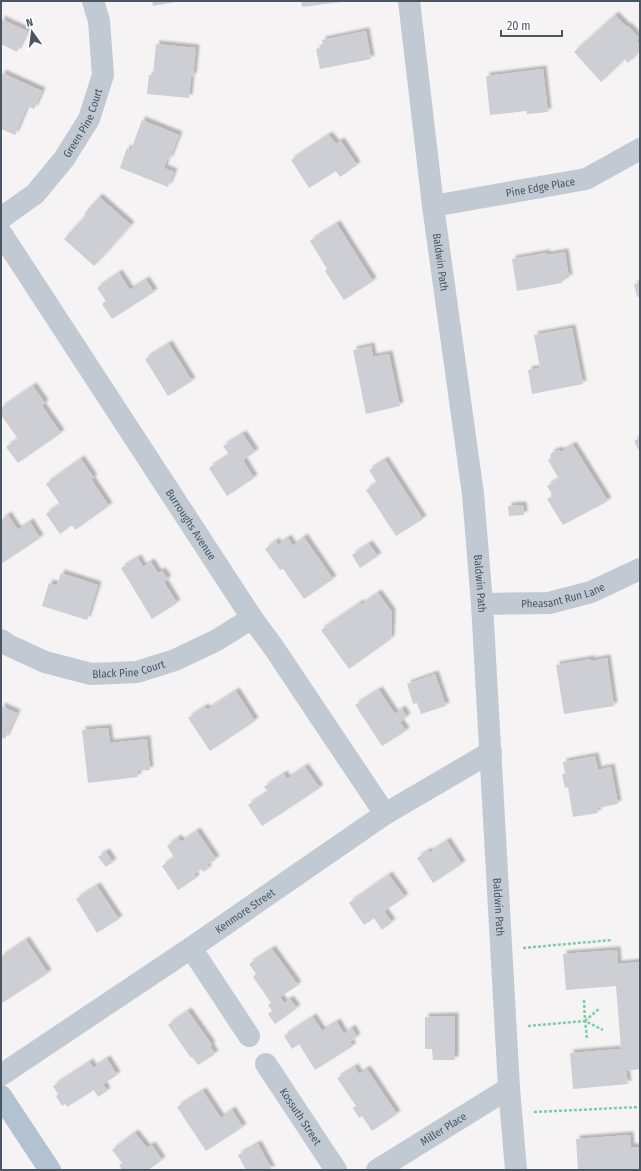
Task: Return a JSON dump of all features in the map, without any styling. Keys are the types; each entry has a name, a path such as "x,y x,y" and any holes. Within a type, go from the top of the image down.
{"main road":[{"path":"1,1096 50,1170"}],"street":[{"name":"Green Pine Court","path":"1,218 35,194 64,159 89,119 103,75 99,21 93,1"},
{"name":"Baldwin Path","path":"409,1 433,206 473,494 482,604 509,1088 516,1170"},
{"name":"Pine Edge Place","path":"433,206 586,179 640,149"},
{"name":"Burroughs Avenue","path":"1,233 252,618 274,648 385,814"},
{"name":"Pheasant Run Lane","path":"482,604 549,603 591,592 640,569"},
{"name":"Black Pine Court","path":"1,640 8,645 45,662 91,674 137,672 182,657 217,640 252,618"},
{"name":"Kenmore Street","path":"1,1075 190,948 385,814 491,752"},
{"path":"190,948 249,1036"},
{"name":"Kossuth Street","path":"266,1064 336,1170"},
{"name":"Miller Place","path":"377,1170 509,1088"}],"path":[{"path":"522,948 612,940"},
{"path":"584,1000 587,1038"},
{"path":"585,1021 600,1008"},
{"path":"528,1026 585,1021 603,1030"},
{"path":"534,1112 640,1107"}],"building":[{"path":"152,1 176,1 176,2 153,6"},
{"path":"301,1 341,1 341,2 302,7"},
{"path":"615,15 639,38 636,40 640,44 640,51 628,63 625,59 601,82 574,52"},
{"path":"1,19 27,31 17,52 1,44"},
{"path":"366,31 371,59 320,69 316,49 323,47 322,40"},
{"path":"156,44 196,48 189,98 147,94 149,75 153,75"},
{"path":"543,69 548,112 527,114 526,111 490,115 486,76"},
{"path":"2,73 42,91 34,109 27,106 15,135 1,129"},
{"path":"142,120 179,135 169,160 167,159 164,168 174,172 168,187 120,168 127,148 131,150"},
{"path":"329,135 336,144 341,141 357,165 340,177 336,171 309,188 291,160"},
{"path":"99,197 131,225 94,266 64,239 86,215 84,214"},
{"path":"337,224 373,281 344,300 325,271 327,269 310,241"},
{"path":"565,252 569,278 562,279 562,283 517,291 512,259 546,253 547,255"},
{"path":"119,273 130,290 146,280 154,292 112,319 102,304 106,301 97,288"},
{"path":"640,283 640,296 637,297 634,284"},
{"path":"572,328 583,384 532,394 528,370 540,368 534,335"},
{"path":"169,344 192,381 168,396 145,359"},
{"path":"371,346 373,357 389,354 400,406 366,414 353,350"},
{"path":"33,386 45,403 42,406 61,433 18,463 6,447 18,439 1,415 1,408"},
{"path":"243,434 255,452 243,460 254,478 227,496 209,468 229,455 223,446"},
{"path":"640,438 640,453 634,441"},
{"path":"573,445 608,501 563,525 547,499 553,496 547,486 559,479 548,460 551,458 550,455 553,452 559,450 561,452"},
{"path":"81,459 94,478 91,479 109,506 75,530 72,525 60,534 46,514 60,504 46,484"},
{"path":"385,460 423,519 396,536 366,490 377,483 369,470"},
{"path":"523,505 524,515 509,516 508,506"},
{"path":"8,515 18,530 30,522 40,538 1,564 1,520"},
{"path":"304,537 333,579 304,599 283,569 280,570 265,549 276,541 278,545 288,538 293,546"},
{"path":"369,544 378,556 360,568 352,555"},
{"path":"138,558 143,567 151,562 158,573 162,571 168,579 164,582 177,603 152,619 121,568"},
{"path":"61,573 98,585 87,620 42,606 49,583 57,585"},
{"path":"378,593 392,612 391,639 349,669 321,630 360,603 361,605"},
{"path":"607,658 614,706 564,714 556,665"},
{"path":"435,674 446,706 421,714 417,703 413,704 407,684"},
{"path":"379,690 395,714 402,709 407,717 400,722 406,731 382,746 355,705"},
{"path":"236,691 255,721 210,751 188,718 205,707 207,710"},
{"path":"1,706 17,713 5,739 1,737"},
{"path":"108,728 110,743 147,739 150,770 137,771 138,777 88,783 82,730"},
{"path":"595,756 598,770 611,767 618,804 597,808 598,813 573,817 568,787 565,788 562,774 565,774 563,762"},
{"path":"305,767 320,788 262,826 248,805 268,792 264,787 284,774 287,779"},
{"path":"197,831 216,859 207,865 208,869 203,872 201,869 194,874 196,878 178,890 162,866 174,857 167,846 178,838 181,842"},
{"path":"447,841 462,864 433,883 417,858 428,851 429,853"},
{"path":"106,852 113,862 106,867 98,857"},
{"path":"389,875 405,897 384,911 392,922 382,930 374,918 364,925 349,903"},
{"path":"97,886 119,919 97,933 76,899"},
{"path":"26,940 48,973 2,1003 1,957"},
{"path":"272,949 298,985 280,997 284,1003 290,999 297,1008 275,1024 268,1014 272,1011 268,1005 271,1003 253,977 256,974 249,964"},
{"path":"617,950 618,964 640,962 640,1069 626,1071 628,1084 573,1089 570,1053 621,1049 616,986 566,990 563,954"},
{"path":"188,1011 212,1045 210,1046 215,1054 198,1065 192,1057 191,1058 168,1025"},
{"path":"455,1016 455,1060 433,1060 432,1049 425,1049 425,1017"},
{"path":"313,1017 322,1031 337,1022 344,1034 352,1028 357,1037 350,1042 353,1046 315,1070 299,1044 292,1049 284,1036"},
{"path":"107,1059 117,1075 103,1084 107,1091 98,1097 94,1090 67,1107 65,1104 62,1106 56,1096 58,1094 53,1086 90,1062 93,1068"},
{"path":"355,1067 359,1074 367,1069 397,1114 372,1131 362,1116 359,1118 353,1108 356,1106 337,1078"},
{"path":"203,1091 221,1118 232,1110 243,1127 206,1151 177,1107"},
{"path":"135,1133 147,1148 152,1145 162,1160 148,1170 122,1170 119,1165 122,1163 112,1150"},
{"path":"630,1135 631,1147 640,1147 640,1170 578,1170 576,1139"},
{"path":"258,1144 272,1170 246,1170 238,1155"}]}
